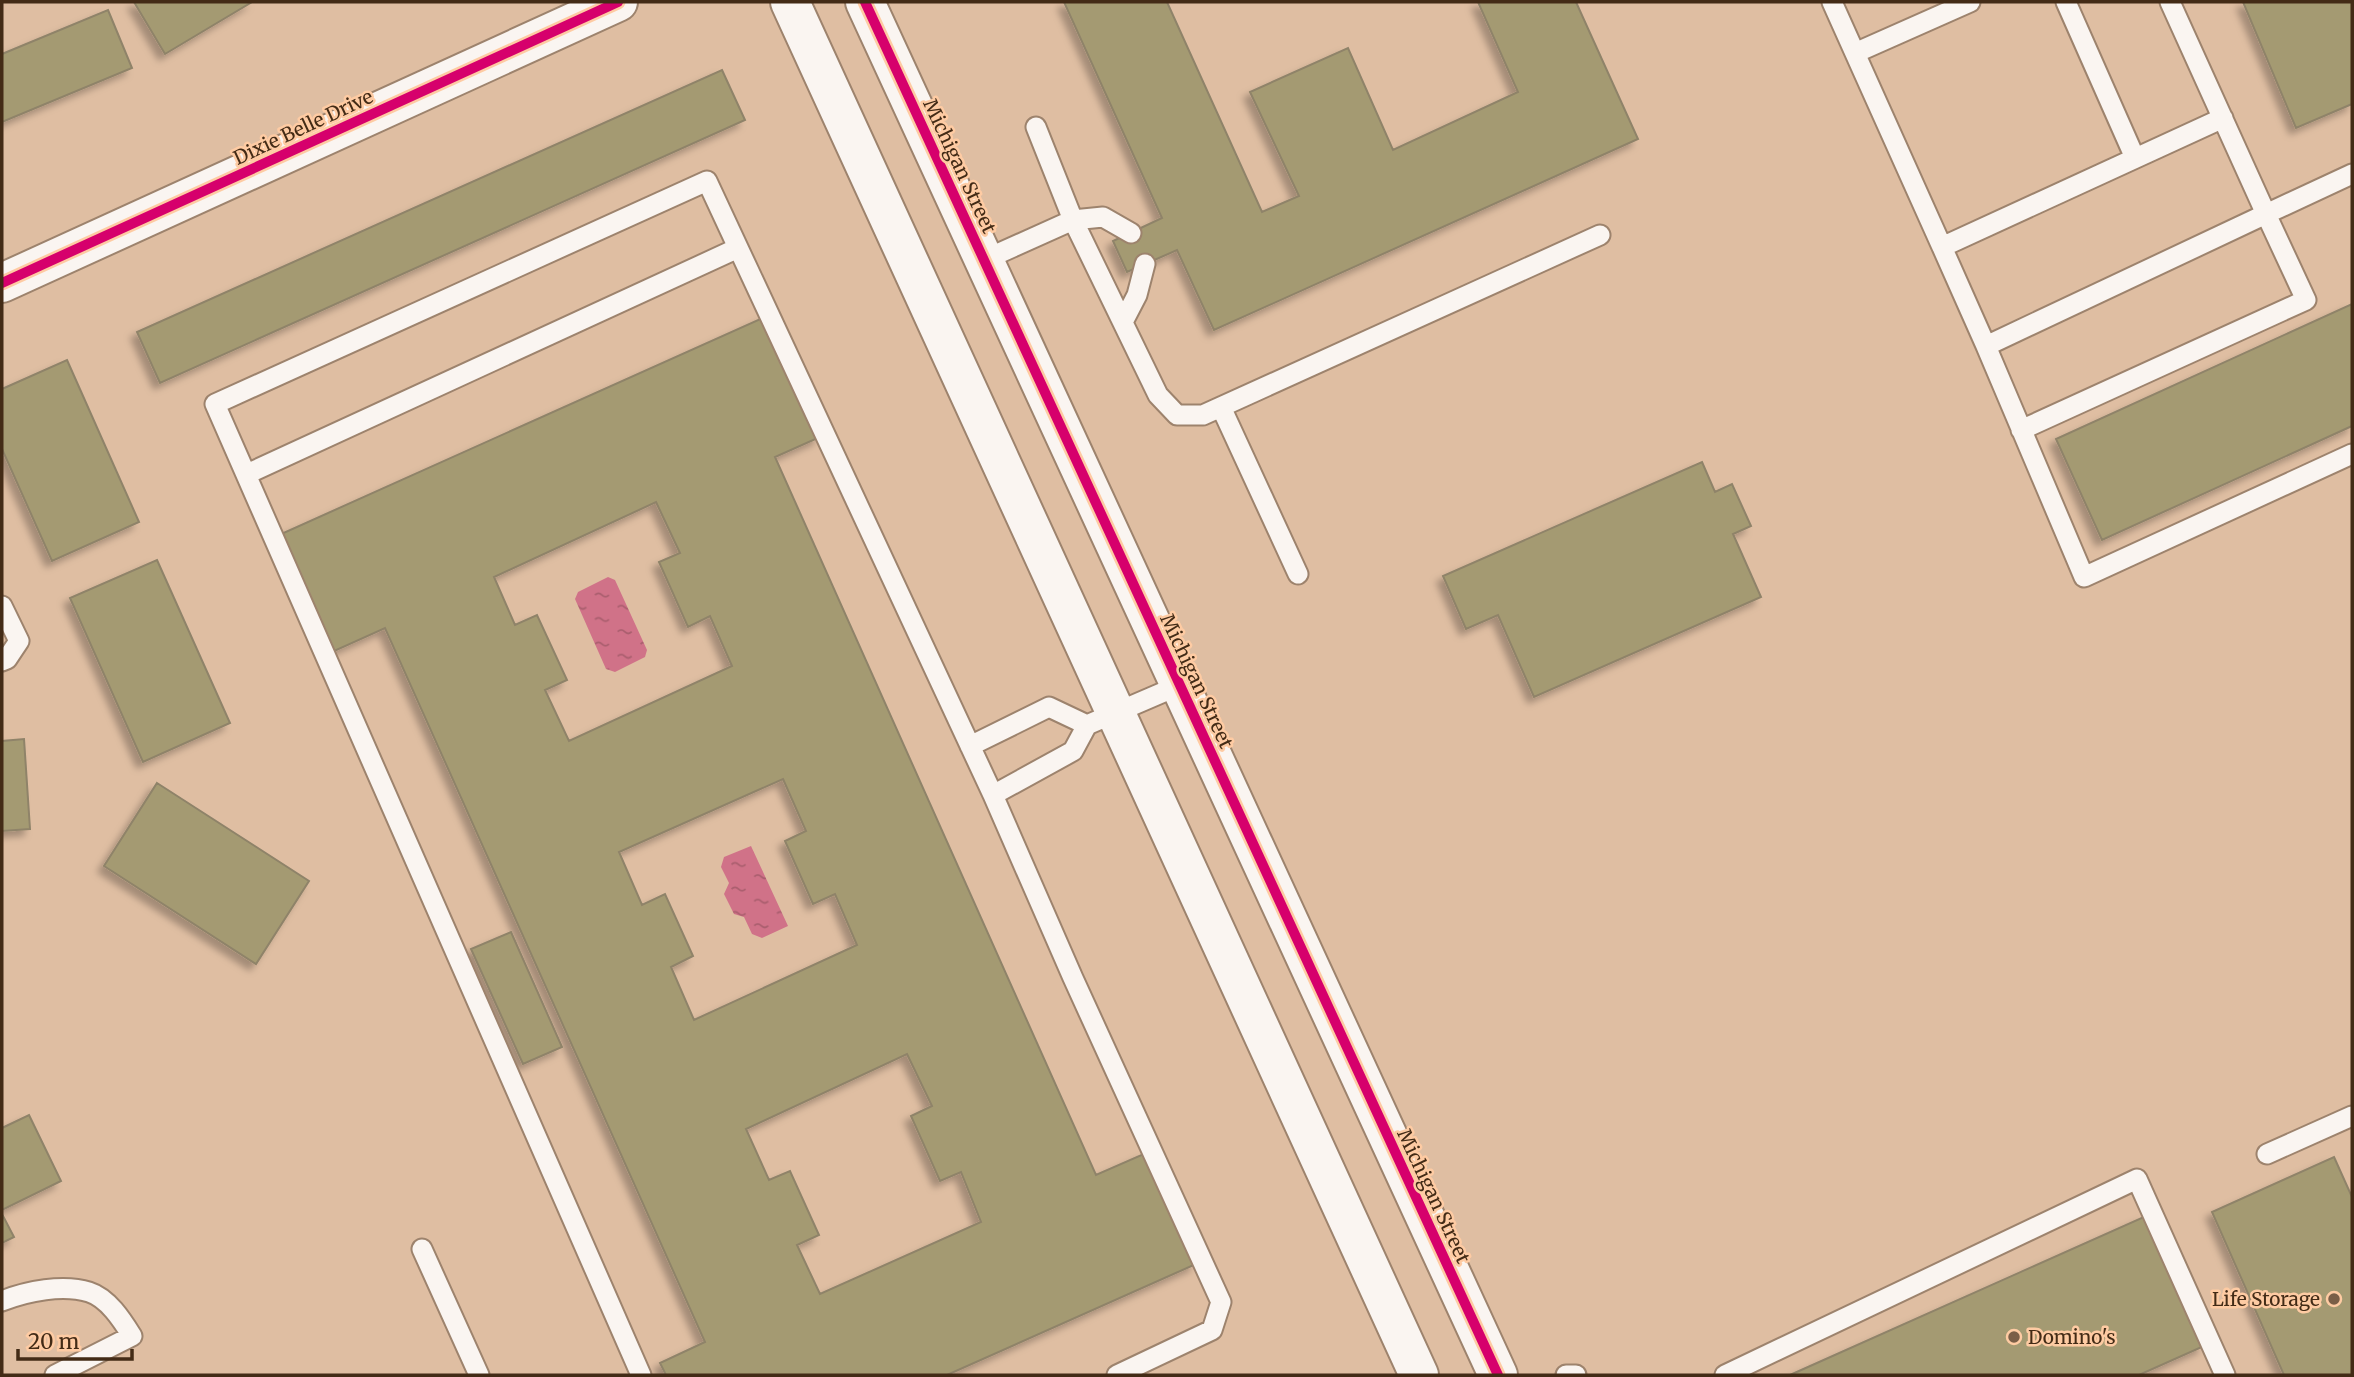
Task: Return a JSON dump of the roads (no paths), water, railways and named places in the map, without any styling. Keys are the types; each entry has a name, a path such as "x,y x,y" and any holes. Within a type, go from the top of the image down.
{"street":[{"name":"Dixie Belle Drive","path":"2,283 618,2"},
{"path":"790,2 1101,719 1419,1375"},
{"name":"Michigan Street","path":"865,2 1498,1375"}],"lane":[{"path":"1832,2 1986,346 2084,577 2352,454"},
{"path":"1855,53 1970,2"},
{"path":"2066,2 2135,158"},
{"path":"2021,430 2306,300 2170,2"},
{"path":"1942,247 2223,118"},
{"path":"1036,127 1073,220 1158,395 1177,415 1203,415 1600,235"},
{"path":"1986,346 2352,174"},
{"path":"641,1375 215,404 706,181 993,795 1221,1302 1212,1330 1117,1375"},
{"path":"984,260 1073,220 1103,217 1131,233"},
{"path":"247,474 738,248"},
{"path":"1123,323 1137,295 1144,264"},
{"path":"1220,407 1298,574"},
{"path":"2,606 19,641 7,659 2,661"},
{"path":"993,795 1073,751 1101,719 1180,685"},
{"path":"970,746 1049,708 1101,719"},
{"path":"2267,1154 2352,1116"},
{"path":"1725,1375 2137,1179 2225,1375"},
{"path":"422,1249 479,1375"},
{"path":"2,1301 54,1288 91,1293 117,1313 132,1336 57,1375"},
{"path":"1566,1375 1576,1375"}],"water":[{"path":"608,577 615,580 647,650 645,657 615,672 606,669 575,599 578,592"},
{"path":"751,846 788,926 762,938 752,934 744,917 734,914 724,894 729,883 721,867 724,857"}],"place":[{"name":"Life Storage","path":"2334,1299"},
{"name":"Domino's","path":"2014,1337"}]}
